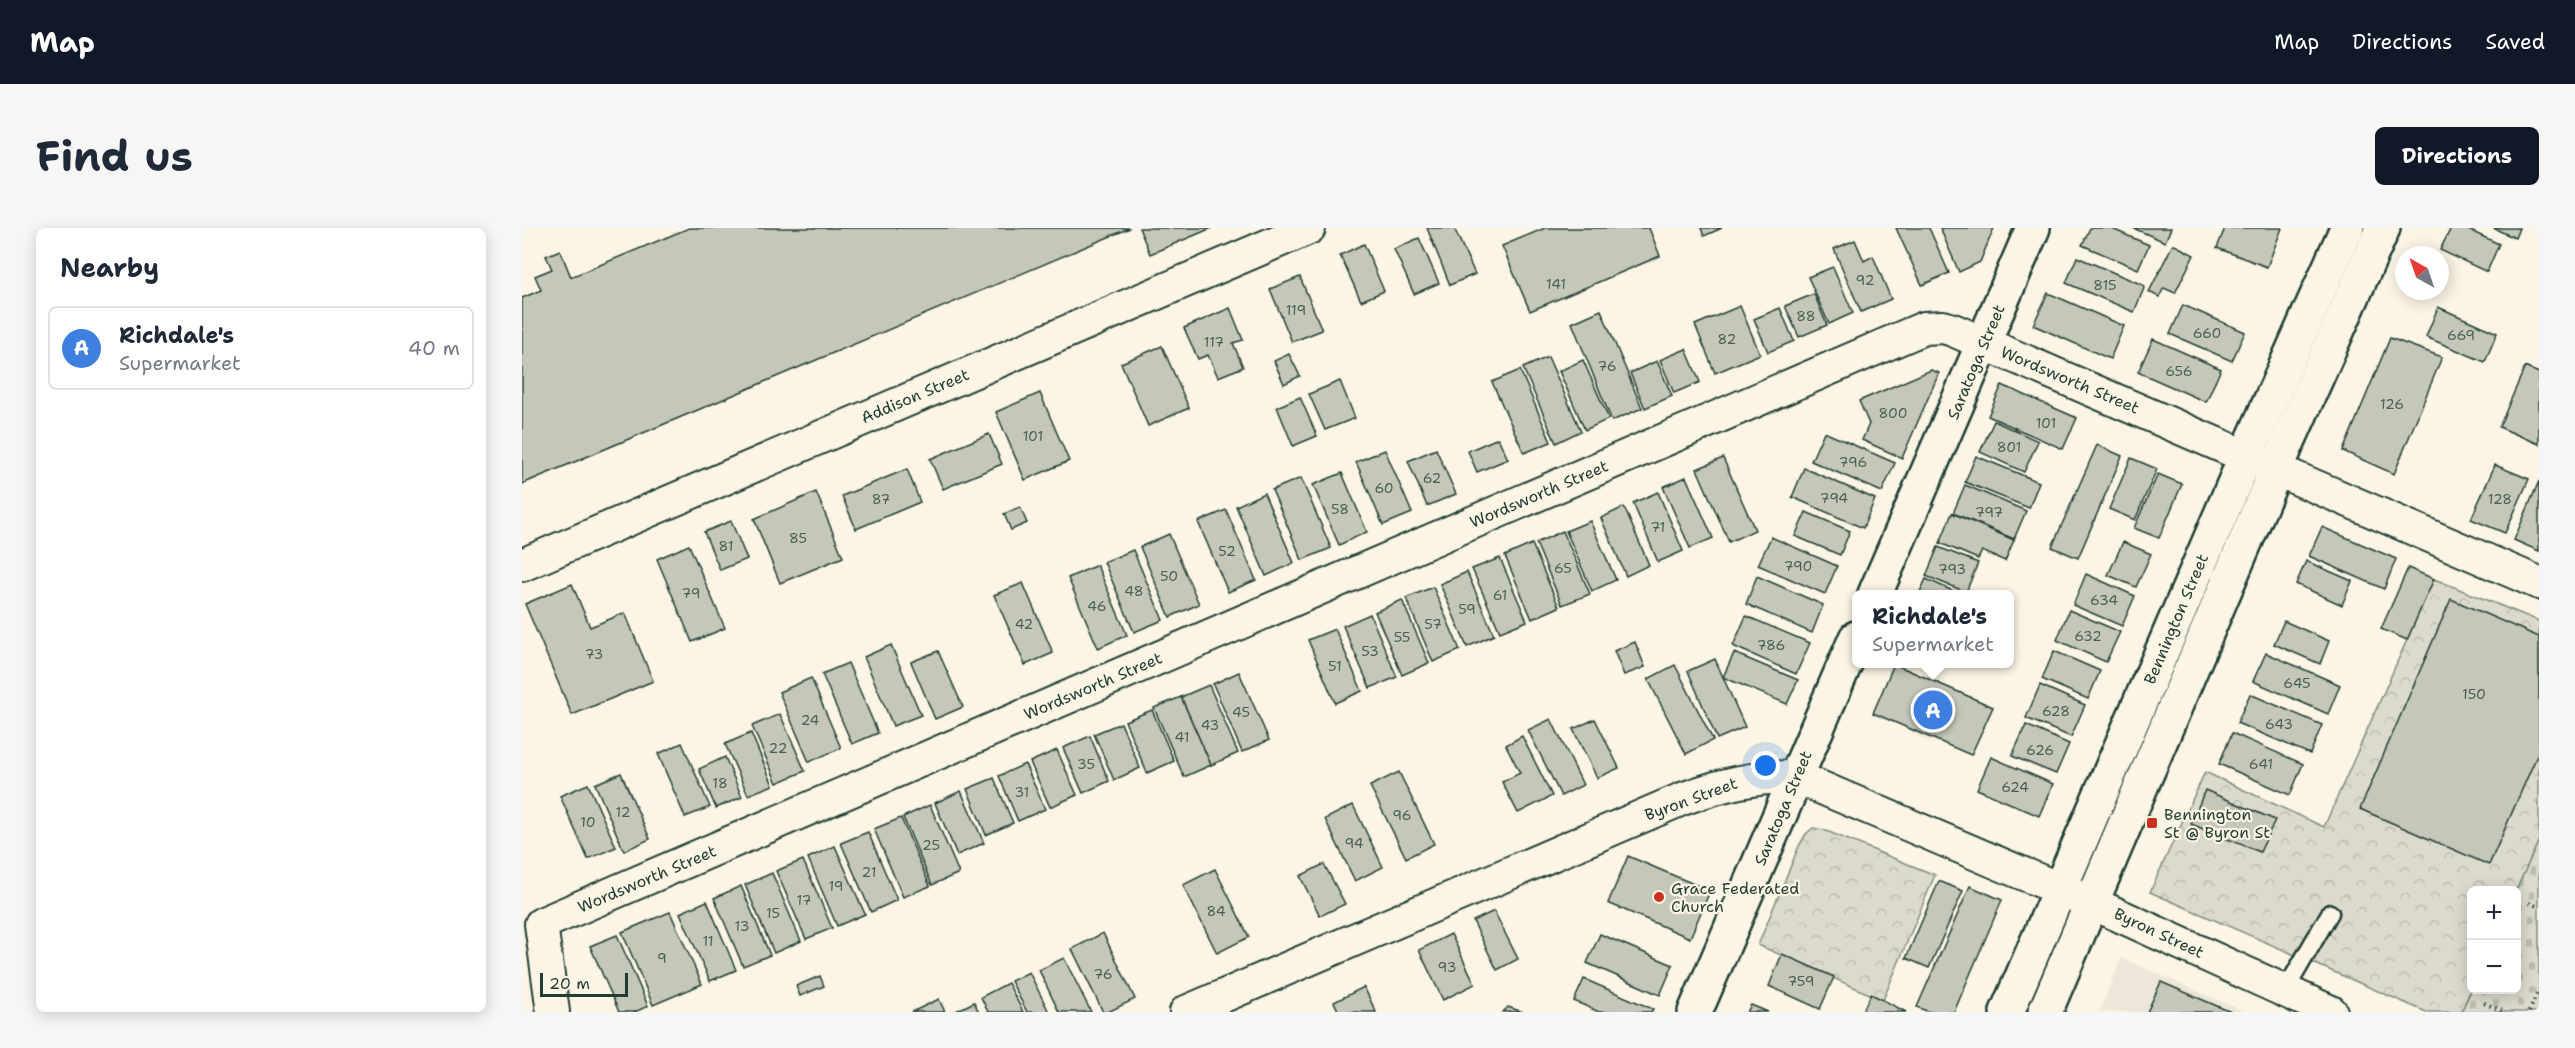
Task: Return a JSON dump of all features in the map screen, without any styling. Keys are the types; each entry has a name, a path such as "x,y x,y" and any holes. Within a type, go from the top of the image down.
{"main road":[{"name":"Saratoga Street","path":"1877,590 2033,228"},
{"name":"Bennington Street","path":"2007,1012 2246,456 2347,228"},
{"name":"Bennington Street","path":"2044,1012 2276,469 2383,228"},
{"name":"Saratoga Street","path":"1695,1012 1852,649"}],"street":[{"name":"Addison Street","path":"522,565 1309,228"},
{"name":"Wordsworth Street","path":"554,1012 541,924 1915,332 1942,327 1984,343 2539,583"},
{"name":"Byron Street","path":"1186,1012 1682,799 1739,781 1768,776 1796,777 2092,903 2331,1012"}],"lane":[{"path":"2284,991 2331,913"}],"path":[{"path":"2529,903 2539,907"},
{"path":"2529,1012 2539,990"},
{"path":"2484,1003 2505,1012"}],"shaded area":[{"path":"2121,958 2246,1012 2100,1012"}],"green space":[{"path":"2434,579 2539,621 2539,840 2518,886 2467,886 2467,994 2469,994 2461,1012 2426,1012 2150,892 2205,772 2324,827"},
{"path":"1813,828 1824,830 1935,875 1883,1000 1758,945 1799,846 1806,834"},
{"path":"2539,840 2539,1012 2461,1012 2470,994 2521,994 2521,886 2518,886"}],"building":[{"path":"689,228 1130,228 522,484 522,298 541,290 535,276 552,269 546,256 560,250 571,277"},
{"path":"1139,228 1212,228 1150,254"},
{"path":"1427,228 1454,228 1475,274 1450,285"},
{"path":"1545,228 1649,228 1660,256 1530,311 1502,246"},
{"path":"1701,228 1722,228 1704,236"},
{"path":"1896,228 1929,228 1949,273 1922,285"},
{"path":"1940,228 1994,228 1980,262 1959,272"},
{"path":"2090,228 2110,228 2149,245 2138,269 2082,245"},
{"path":"2133,228 2171,228 2165,242"},
{"path":"2225,228 2282,228 2267,267 2217,248"},
{"path":"2451,228 2464,228 2499,244 2487,272 2449,254 2449,246 2442,246"},
{"path":"2493,228 2519,228 2515,238"},
{"path":"1419,238 1439,283 1414,294 1394,249"},
{"path":"1855,240 1864,261 1873,256 1891,299 1861,312 1834,249"},
{"path":"1364,244 1384,291 1361,301 1340,255"},
{"path":"2173,244 2194,255 2175,293 2164,288 2159,297 2149,292"},
{"path":"2077,257 2145,286 2134,312 2066,283"},
{"path":"1833,267 1853,313 1829,324 1808,277"},
{"path":"1300,277 1322,330 1292,342 1270,289"},
{"path":"2048,293 2124,326 2110,359 2033,325"},
{"path":"1814,294 1827,325 1799,337 1785,306"},
{"path":"2183,305 2245,332 2232,361 2170,334"},
{"path":"1740,306 1760,354 1715,373 1695,325"},
{"path":"2438,307 2497,333 2485,362 2426,337"},
{"path":"1230,308 1243,340 1233,343 1243,367 1218,377 1208,355 1198,359 1184,328"},
{"path":"1780,308 1794,341 1768,352 1754,319"},
{"path":"1601,310 1642,408 1612,421 1572,323"},
{"path":"2390,338 2442,357 2394,474 2343,451"},
{"path":"2153,339 2221,369 2206,402 2138,372"},
{"path":"1162,346 1189,408 1148,426 1121,363"},
{"path":"1686,349 1700,382 1674,393 1660,360"},
{"path":"1289,354 1300,376 1284,384 1274,361"},
{"path":"1548,357 1581,431 1556,443 1523,368"},
{"path":"1583,360 1609,419 1585,430 1559,371"},
{"path":"1657,361 1672,396 1645,408 1630,373"},
{"path":"2525,367 2539,373 2539,444 2499,427"},
{"path":"1520,370 1551,442 1524,453 1492,382"},
{"path":"1931,370 1939,373 1902,458 1862,440 1869,424 1859,401"},
{"path":"1340,381 1355,418 1325,430 1309,394"},
{"path":"2002,385 2077,418 2063,449 1988,416"},
{"path":"1040,393 1069,461 1025,480 996,412"},
{"path":"1300,397 1317,436 1293,446 1277,407"},
{"path":"1994,421 2038,441 2024,472 1980,452"},
{"path":"1824,432 1895,463 1882,492 1811,461"},
{"path":"989,434 1002,464 943,489 930,459"},
{"path":"1498,438 1508,459 1477,472 1468,451"},
{"path":"2097,445 2122,456 2078,558 2052,547"},
{"path":"1436,449 1456,494 1427,506 1408,461"},
{"path":"1385,450 1412,513 1383,525 1356,462"},
{"path":"1976,456 2039,482 2029,508 1965,482"},
{"path":"1723,458 1755,530 1729,542 1697,469"},
{"path":"2131,458 2157,469 2135,520 2109,509"},
{"path":"2495,465 2529,479 2505,533 2471,519"},
{"path":"1804,468 1875,499 1863,528 1792,497"},
{"path":"907,469 920,502 856,529 842,496"},
{"path":"1342,473 1367,532 1339,545 1313,485"},
{"path":"2158,474 2182,484 2159,538 2134,528"},
{"path":"1686,477 1713,538 1690,548 1663,487"},
{"path":"1301,478 1331,548 1302,560 1272,490"},
{"path":"2539,481 2539,551 2514,540"},
{"path":"1965,485 2026,511 2014,539 1953,513"},
{"path":"816,492 843,557 780,583 754,519"},
{"path":"1658,492 1683,551 1658,562 1633,503"},
{"path":"1264,493 1294,563 1266,576 1236,506"},
{"path":"1020,507 1027,523 1011,530 1004,514"},
{"path":"1624,507 1649,565 1626,576 1601,518"},
{"path":"1226,510 1256,580 1228,592 1198,522"},
{"path":"1806,512 1850,531 1840,555 1795,536"},
{"path":"1952,513 2014,540 2005,561 1982,551 1978,559 1940,543"},
{"path":"731,521 747,559 720,570 704,532"},
{"path":"1590,521 1616,580 1592,591 1566,531"},
{"path":"2322,527 2396,559 2384,589 2309,556"},
{"path":"1563,531 1590,594 1562,605 1536,543"},
{"path":"1169,534 1199,604 1170,617 1140,547"},
{"path":"1771,537 1837,566 1825,594 1758,565"},
{"path":"2123,542 2151,554 2136,587 2108,575"},
{"path":"1532,544 1559,607 1532,619 1505,556"},
{"path":"689,545 725,628 692,642 657,559"},
{"path":"1938,547 1978,563 1967,590 1961,590 1926,576"},
{"path":"1133,550 1163,620 1134,632 1104,562"},
{"path":"1500,558 1527,621 1500,632 1472,569"},
{"path":"2306,561 2352,581 2342,605 2296,584"},
{"path":"1097,565 1127,635 1098,648 1068,578"},
{"path":"2408,568 2434,579 2407,640 2381,629"},
{"path":"1467,572 1494,635 1467,647 1440,584"},
{"path":"2086,574 2135,596 2122,626 2073,605"},
{"path":"1757,576 1823,605 1812,633 1746,604"},
{"path":"1926,579 1951,590 1921,590"},
{"path":"1023,583 1053,653 1025,665 994,595"},
{"path":"572,584 590,627 625,613 653,681 572,715 525,604"},
{"path":"1433,587 1460,650 1433,662 1406,598"},
{"path":"2451,599 2539,637 2539,751 2489,865 2360,809"},
{"path":"1402,600 1429,663 1402,675 1375,612"},
{"path":"2069,610 2120,632 2106,662 2057,640"},
{"path":"1370,614 1397,677 1370,688 1343,626"},
{"path":"1746,616 1810,643 1796,674 1733,646"},
{"path":"2284,621 2329,641 2320,664 2274,644"},
{"path":"1335,629 1362,691 1335,703 1308,640"},
{"path":"1635,642 1645,667 1624,675 1614,651"},
{"path":"891,645 921,715 893,726 864,657"},
{"path":"938,651 963,707 935,719 911,662"},
{"path":"2054,651 2100,671 2088,699 2042,679"},
{"path":"1734,653 1798,680 1787,704 1723,677"},
{"path":"2266,653 2340,685 2328,714 2253,681"},
{"path":"1715,659 1745,727 1717,739 1688,671"},
{"path":"848,663 878,733 852,744 822,674"},
{"path":"1675,665 1713,740 1686,754 1648,679"},
{"path":"1892,668 1903,668 1993,707 1971,755 1873,713"},
{"path":"1239,672 1269,740 1242,752 1213,684"},
{"path":"811,678 841,748 809,762 779,692"},
{"path":"1209,685 1238,753 1211,765 1181,697"},
{"path":"2040,685 2085,705 2071,737 2026,718"},
{"path":"2250,694 2322,725 2310,754 2237,723"},
{"path":"1181,697 1211,765 1184,777 1154,708"},
{"path":"1152,710 1174,761 1147,773 1125,721"},
{"path":"780,714 805,771 777,783 752,726"},
{"path":"1551,719 1583,785 1561,796 1528,730"},
{"path":"1595,719 1619,768 1597,778 1573,729"},
{"path":"1121,723 1140,768 1114,780 1094,734"},
{"path":"2026,725 2069,744 2056,774 2012,756"},
{"path":"751,733 773,785 748,795 725,744"},
{"path":"2232,733 2303,764 2290,795 2219,764"},
{"path":"1090,736 1109,781 1083,793 1063,748"},
{"path":"1522,736 1552,796 1518,813 1502,782 1520,773 1506,745"},
{"path":"682,743 710,807 685,817 658,754"},
{"path":"1057,750 1077,795 1050,807 1030,762"},
{"path":"725,757 742,797 716,808 699,769"},
{"path":"1991,757 2053,784 2039,816 1977,789"},
{"path":"1025,764 1045,809 1018,821 999,776"},
{"path":"1399,772 1434,844 1406,858 1370,786"},
{"path":"621,773 650,839 624,851 595,784"},
{"path":"994,778 1013,823 986,835 967,789"},
{"path":"588,784 616,847 588,859 560,796"},
{"path":"2205,790 2275,820 2260,852 2191,824"},
{"path":"961,791 984,843 957,855 935,803"},
{"path":"930,805 959,873 932,885 903,817"},
{"path":"1353,805 1383,867 1355,881 1325,819"},
{"path":"901,818 930,886 903,897 874,829"},
{"path":"868,832 897,900 871,912 841,843"},
{"path":"835,846 865,914 837,926 808,858"},
{"name":"Grace Federated Church","path":"1628,856 1710,891 1690,938 1608,903"},
{"path":"803,860 832,928 806,939 776,871"},
{"path":"1324,864 1345,904 1320,916 1300,876"},
{"path":"1215,869 1249,937 1217,953 1183,885"},
{"path":"772,873 801,941 774,953 745,885"},
{"path":"1939,881 1963,891 1929,968 1906,958"},
{"path":"741,886 770,955 743,966 714,898"},
{"path":"1970,886 2002,900 1954,1012 1929,1012 1917,1007"},
{"path":"707,901 736,970 710,981 680,913"},
{"path":"1494,911 1518,959 1497,970 1473,921"},
{"path":"670,912 702,984 653,1005 622,932"},
{"path":"1103,933 1135,999 1108,1012 1103,1012 1072,949"},
{"path":"1451,934 1475,984 1443,1000 1419,950"},
{"path":"1600,934 1673,965 1660,995 1587,963"},
{"path":"617,935 648,1006 635,1012 619,1012 590,946"},
{"path":"1782,954 1834,977 1820,1009 1769,986"},
{"path":"1064,958 1091,1012 1059,1012 1039,970"},
{"path":"1029,972 1049,1012 1027,1012 1011,981"},
{"path":"820,976 824,986 800,996 796,986"},
{"path":"1584,979 1653,1009 1651,1012 1599,1012 1574,1001"},
{"path":"2161,982 2231,1012 2147,1012"},
{"path":"1008,983 1023,1012 988,1012 981,997"},
{"path":"1364,987 1376,1012 1339,1012 1334,1002"},
{"path":"1871,994 1883,1000 1906,1012 1862,1012"},
{"path":"939,999 945,1012 912,1012"},
{"path":"974,1002 979,1012 954,1012"},
{"path":"1751,1005 1768,1012 1747,1012"},
{"path":"1508,1007 1523,1012 1503,1012"}],"place":[{"name":"Richdale's","path":"1933,710"},
{"name":"Bennington St @ Byron St","path":"2152,823"},
{"name":"Grace Federated Church","path":"1659,897"}]}
